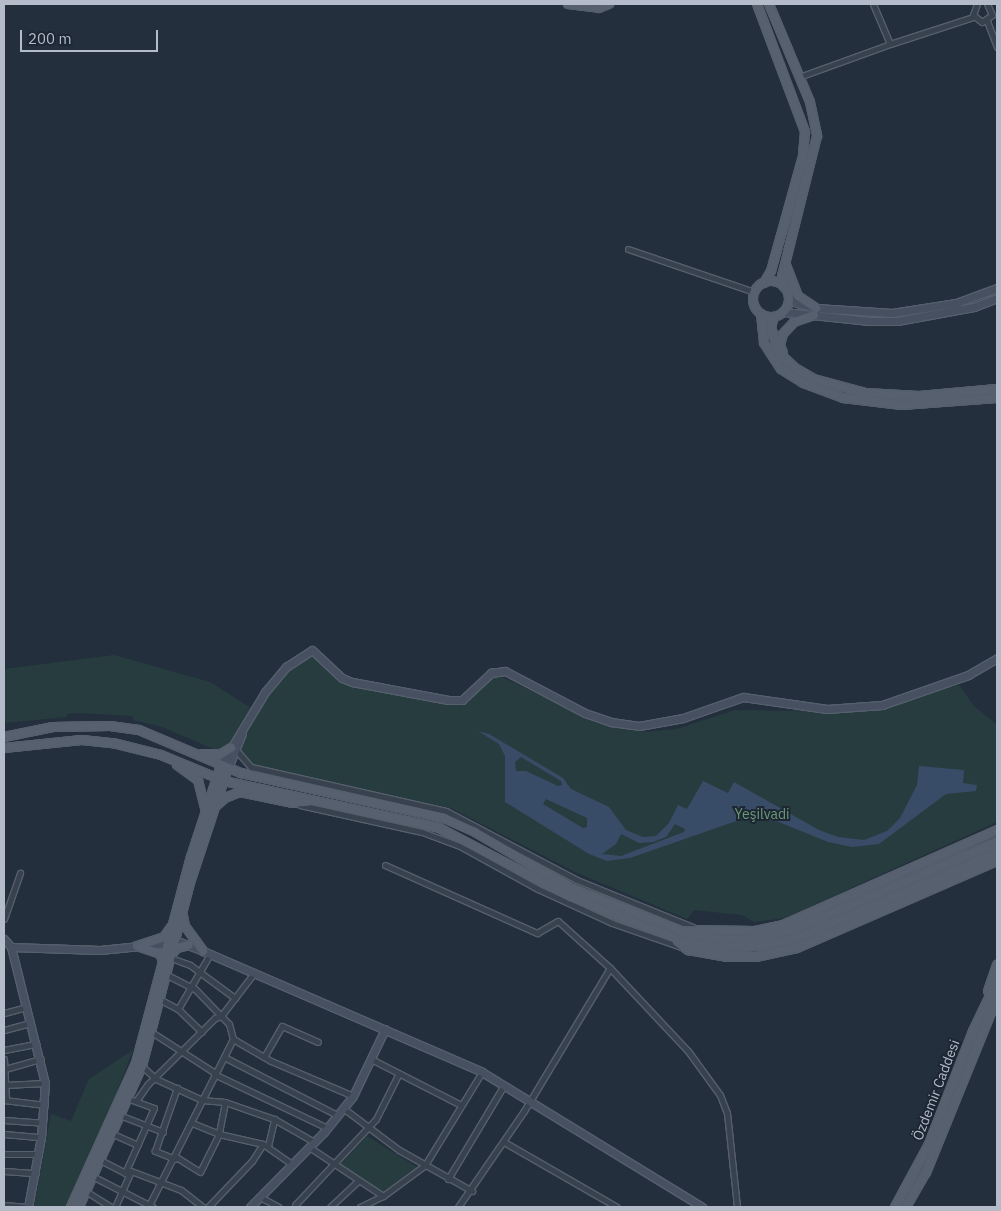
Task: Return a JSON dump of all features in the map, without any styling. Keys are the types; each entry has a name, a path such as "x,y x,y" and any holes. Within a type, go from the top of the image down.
{"main road":[{"path":"568,4 600,8 609,4"},
{"path":"758,4 805,132 803,156 771,271 764,283 754,292 754,302 761,314 764,343 781,369 803,383 843,398 902,405 997,398"},
{"path":"761,314 774,316 784,312 788,296 784,286 786,261 816,136 810,102 769,4"},
{"path":"785,360 780,345 783,334 794,322 815,312 798,296 789,278 786,261"},
{"path":"764,283 774,282 784,286"},
{"path":"774,316 771,327 774,341 785,360 814,379 866,393 919,396 997,389"},
{"path":"4,737 53,727 110,726 139,730 225,767 444,818 475,832 573,889 676,930 724,940 756,939 795,929 997,842"},
{"path":"4,748 82,740 113,742 161,755 220,780 439,828 570,897 669,937 720,948 760,946 800,937 997,853"},
{"path":"198,754 221,754 233,749"},
{"path":"161,755 198,780 204,795 205,814"},
{"path":"78,1207 102,1161 122,1116 132,1100 172,956 174,922 205,814 225,767"},
{"path":"71,1207 118,1109 136,1063 164,965 183,911 214,808 220,780"},
{"path":"214,808 225,798 240,792 292,803 315,801"},
{"path":"676,930 693,927 755,931 783,926 997,830"},
{"path":"669,937 688,950 726,957 756,957 797,948 997,862"},
{"path":"183,911 185,926 207,952"},
{"path":"137,946 164,937 174,922"},
{"path":"172,956 177,948 189,945"},
{"path":"137,946 160,954 164,965"},
{"path":"982,1011 997,964"},
{"name":"Özdemir Caddesi","path":"895,1207 936,1130 982,1011 997,981"},
{"name":"Özdemir Caddesi","path":"906,1207 926,1173 997,998"},
{"path":"987,1022 997,1006"}],"street":[{"path":"873,4 890,44"},
{"path":"974,17 976,4"},
{"path":"974,17 980,22 987,21 995,12 990,4"},
{"path":"799,77 890,44 974,17"},
{"path":"987,21 997,47"},
{"path":"628,248 754,292"},
{"path":"784,312 892,313 956,303 997,288"},
{"path":"788,296 815,312 897,321 974,307 997,298"},
{"path":"225,767 246,721 286,666 312,650 342,678 352,682 448,700 462,700 491,673 504,671 585,713 611,722 639,726 683,718 743,698 828,709 882,705 968,675 997,658"},
{"path":"233,749 251,767 446,812 577,880 693,927"},
{"path":"292,803 422,832 460,846 538,889 612,923 688,950"},
{"path":"385,865 537,933 558,921 610,968 688,1051 720,1095 727,1113 737,1207"},
{"path":"4,919 20,873"},
{"path":"4,939 11,947 41,1059 45,1083 45,1104 39,1154 28,1207 4,1205"},
{"path":"11,947 100,950 172,942 189,945 482,1072 529,1098 702,1207"},
{"path":"178,1009 207,952"},
{"path":"172,956 199,971 235,998"},
{"path":"458,1207 472,1191 504,1142 529,1098 610,968"},
{"path":"87,1192 113,1207 122,1191 138,1145 154,1108 132,1100 148,1084 156,1079 181,1051 221,1016 254,973"},
{"path":"94,1176 150,1207 176,1158 214,1074 233,1039 232,1029 221,1016 190,987 167,974"},
{"path":"161,1000 178,1009 202,1032"},
{"path":"4,1013 26,1007"},
{"path":"4,1030 30,1023"},
{"path":"264,1057 282,1026 318,1042"},
{"path":"250,1207 328,1128 353,1096 385,1029"},
{"path":"152,1033 174,1044 214,1074 328,1128"},
{"path":"233,1039 264,1057 353,1096"},
{"path":"4,1050 36,1044"},
{"path":"224,1057 338,1115"},
{"path":"4,1059 5,1100 45,1104"},
{"path":"5,1070 41,1059"},
{"path":"371,1059 461,1105"},
{"path":"142,1066 156,1079 202,1100 225,1102 274,1119 311,1145 334,1166 383,1196"},
{"path":"360,1207 383,1196 425,1165 482,1072"},
{"path":"295,1207 376,1119 399,1073"},
{"path":"5,1085 45,1083"},
{"path":"448,1180 504,1085"},
{"path":"177,1088 155,1151 176,1158 200,1172 219,1134 225,1102"},
{"path":"343,1108 367,1129 448,1180 472,1191"},
{"path":"122,1116 163,1132"},
{"path":"208,1207 265,1145 274,1119"},
{"path":"4,1120 43,1124"},
{"path":"192,1123 219,1134 265,1145 292,1164"},
{"path":"4,1134 41,1137"},
{"path":"113,1134 138,1145"},
{"path":"504,1142 617,1207"},
{"path":"4,1154 39,1154"},
{"path":"102,1161 127,1174"},
{"path":"127,1174 131,1170 163,1182 181,1190 203,1207"},
{"path":"4,1171 36,1172"},
{"path":"330,1207 358,1181"},
{"path":"260,1197 279,1207"}],"green space":[{"name":"Yeşilvadi","path":"309,654 342,682 463,706 496,674 597,723 644,732 677,729 735,710 782,711 893,704 959,685 974,706 997,725 997,822 785,918 754,922 742,915 694,910 687,919 575,872 451,808 251,765 162,727 133,720 133,716 79,713 67,714 67,717 4,723 4,669 114,655 210,682 256,711 282,676"},
{"path":"133,1050 94,1151 67,1207 34,1207 51,1114 71,1121 89,1079"},
{"path":"367,1136 417,1167 383,1192 340,1165"}],"water":[{"path":"478,731 489,734 563,778 571,789 609,807 626,830 643,837 656,836 669,823 678,805 687,809 703,781 728,793 734,782 819,830 838,837 864,840 887,831 900,818 917,785 919,766 964,770 963,783 977,785 976,791 946,794 879,844 852,847 828,842 776,821 745,818 630,858 607,861 589,854 505,802 505,756 499,744","holes":["521,757 561,781 562,785 558,786 526,771 516,771 515,762","546,799 587,818 587,827 583,828 543,804","675,824 685,829 684,832 621,856 602,854 616,844 621,834 639,843 653,842 666,837"]}]}
